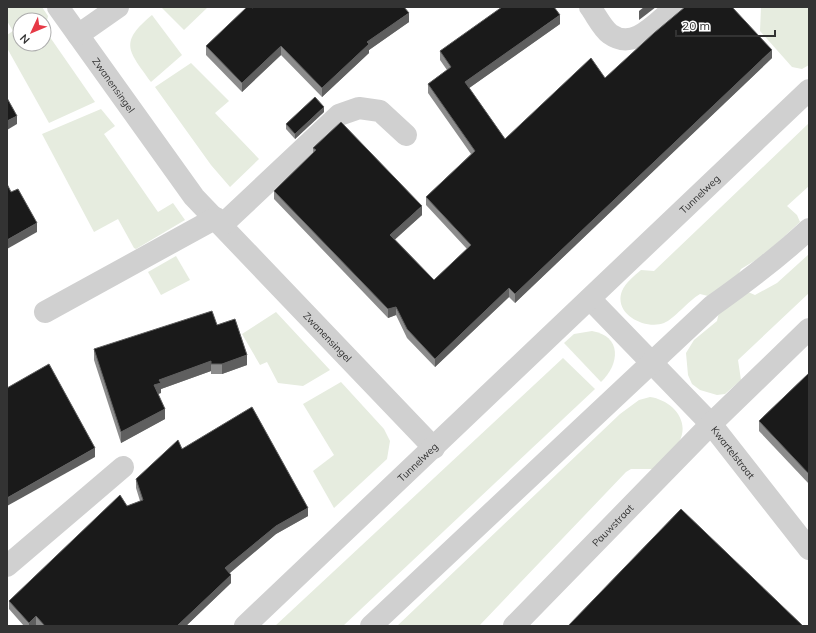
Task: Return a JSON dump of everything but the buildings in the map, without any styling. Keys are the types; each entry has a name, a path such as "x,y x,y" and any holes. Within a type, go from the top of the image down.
{"street":[{"name":"Zwanensingel","path":"58,7 194,197 434,448"},
{"path":"78,35 118,7"},
{"path":"590,7 610,34 626,40 642,35 676,7"},
{"name":"Tunnelweg","path":"245,626 809,90"},
{"path":"45,312 219,222 339,115 359,108 380,111 406,135"},
{"path":"372,626 712,306 750,280 779,257 809,229"},
{"path":"590,299 652,362"},
{"path":"711,424 809,329"},
{"name":"Kwartelstraat","path":"652,362 711,424 809,549"},
{"name":"Pauwstraat","path":"514,626 711,424"},
{"path":"7,566 123,467"}],"shaded area":[{"path":"7,7 42,7 45,12 12,12 12,29 7,21"},
{"path":"161,7 208,7 184,30"},
{"path":"761,7 809,7 809,65 802,69 792,67 760,31"},
{"path":"152,15 182,55 151,82 137,62 130,47 134,33"},
{"path":"12,32 12,52 52,52 52,40 95,102 49,123 7,48 7,35"},
{"path":"191,63 229,101 215,113 259,159 230,187 211,165 155,87"},
{"path":"101,109 115,126 104,134 158,212 173,203 185,220 136,249 134,248 118,219 94,232 42,134"},
{"path":"809,123 809,186 787,206 797,215 800,222 764,255 741,269 736,279 708,296 700,294 668,321 656,325 648,324 632,318 626,313 622,307 620,299 622,291 630,279 641,270 654,271"},
{"path":"809,254 809,293 738,360 741,380 725,394 717,395 700,390 692,384 688,375 686,353 694,340 717,321 719,312 748,292 755,295 777,283"},
{"path":"176,256 190,280 161,295 148,272"},
{"path":"276,312 330,370 303,386 278,383 267,362 260,365 242,334"},
{"path":"592,331 602,334 609,339 615,352 612,367 601,382 564,343 574,334"},
{"path":"563,358 595,389 343,626 275,626"},
{"path":"341,382 384,429 390,441 387,459 334,508 313,471 334,455 303,404"},
{"path":"650,397 665,402 672,407 681,419 682,426 682,434 677,446 656,469 631,469 626,472 479,626 397,626 620,414 639,400"}]}
